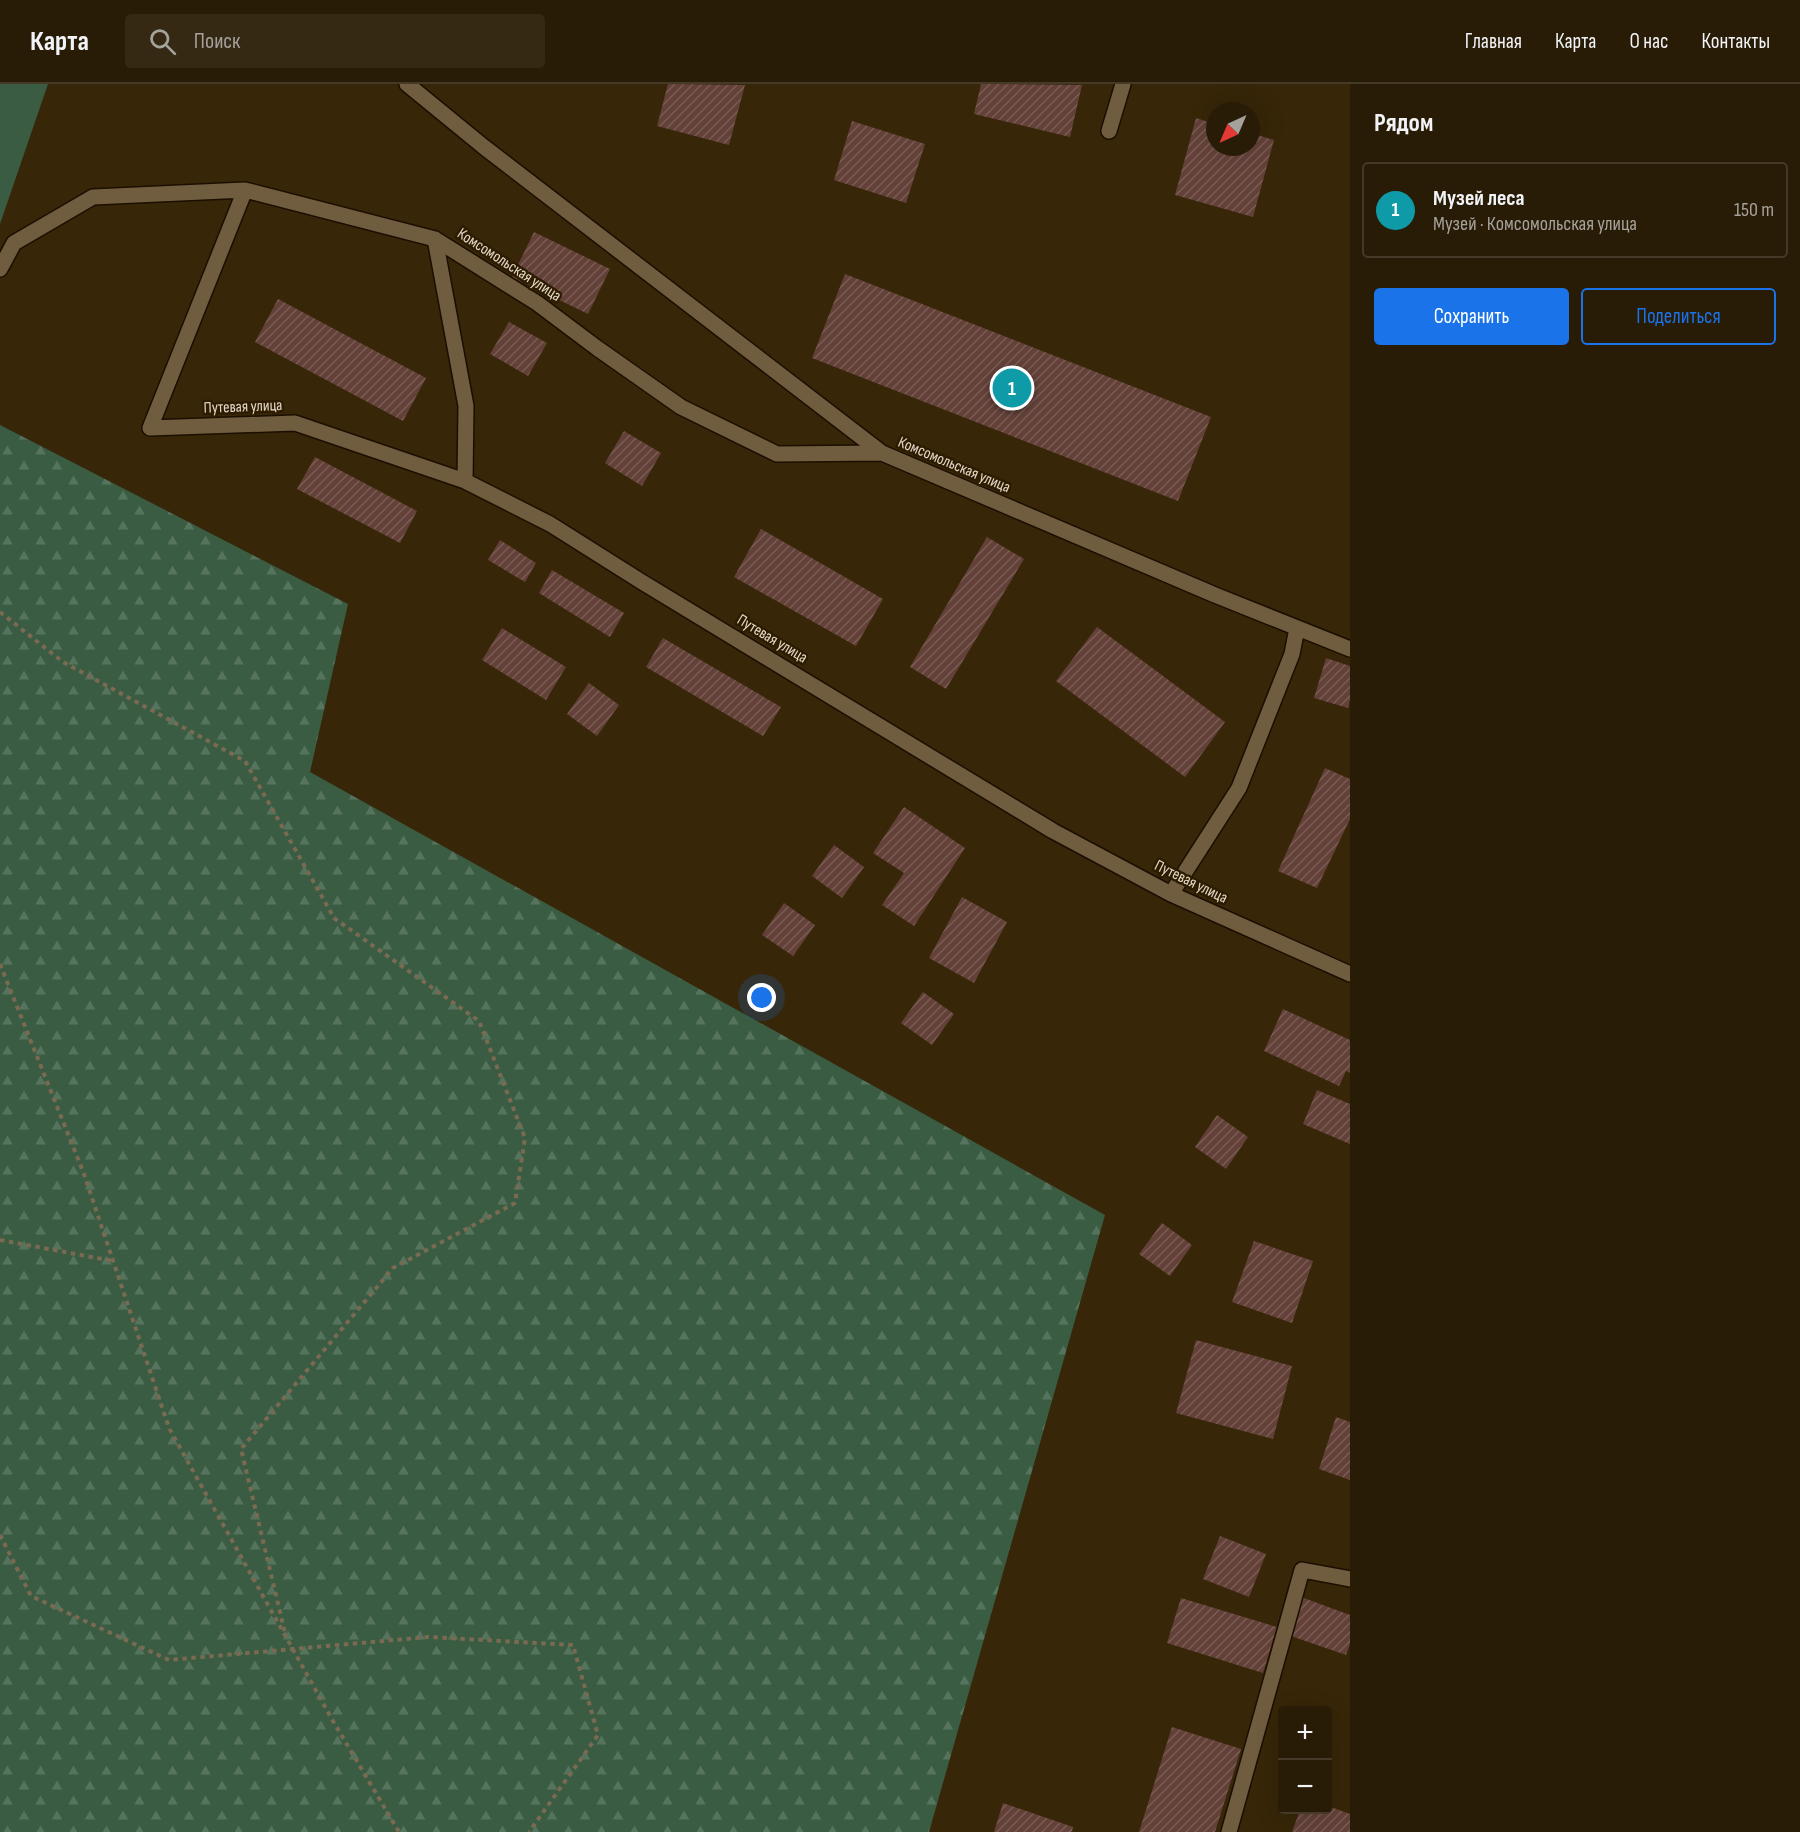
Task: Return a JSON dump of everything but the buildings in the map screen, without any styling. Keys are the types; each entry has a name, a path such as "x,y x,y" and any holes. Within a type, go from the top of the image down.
{"street":[{"path":"407,84 484,147 882,453"},
{"path":"1109,131 1123,84"},
{"name":"Комсомольская улица","path":"0,269 14,243 93,197 245,190 435,239 537,303 681,407 777,453 882,453 1215,595 1350,649"},
{"name":"Путевая улица","path":"245,190 150,428 295,423 465,481 550,524 1053,831 1170,894 1350,974"},
{"path":"435,239 466,406 465,481"},
{"path":"1170,894 1239,788 1292,654 1297,628"},
{"path":"1229,1832 1302,1570 1350,1579"}],"path":[{"path":"0,612 63,662 245,761 334,918 479,1021 525,1138 515,1203 393,1268 241,1449 286,1637"},
{"path":"0,964 84,1174 169,1428 333,1721 399,1832"},
{"path":"0,1240 113,1260"},
{"path":"0,1535 31,1596 169,1660 428,1636 573,1644 598,1735 529,1832"}],"green space":[{"path":"0,84 48,84 0,224"},
{"path":"0,425 348,604 310,772 1105,1215 929,1832 0,1832"}],"place":[{"name":"Музей леса","path":"1012,388"}]}
